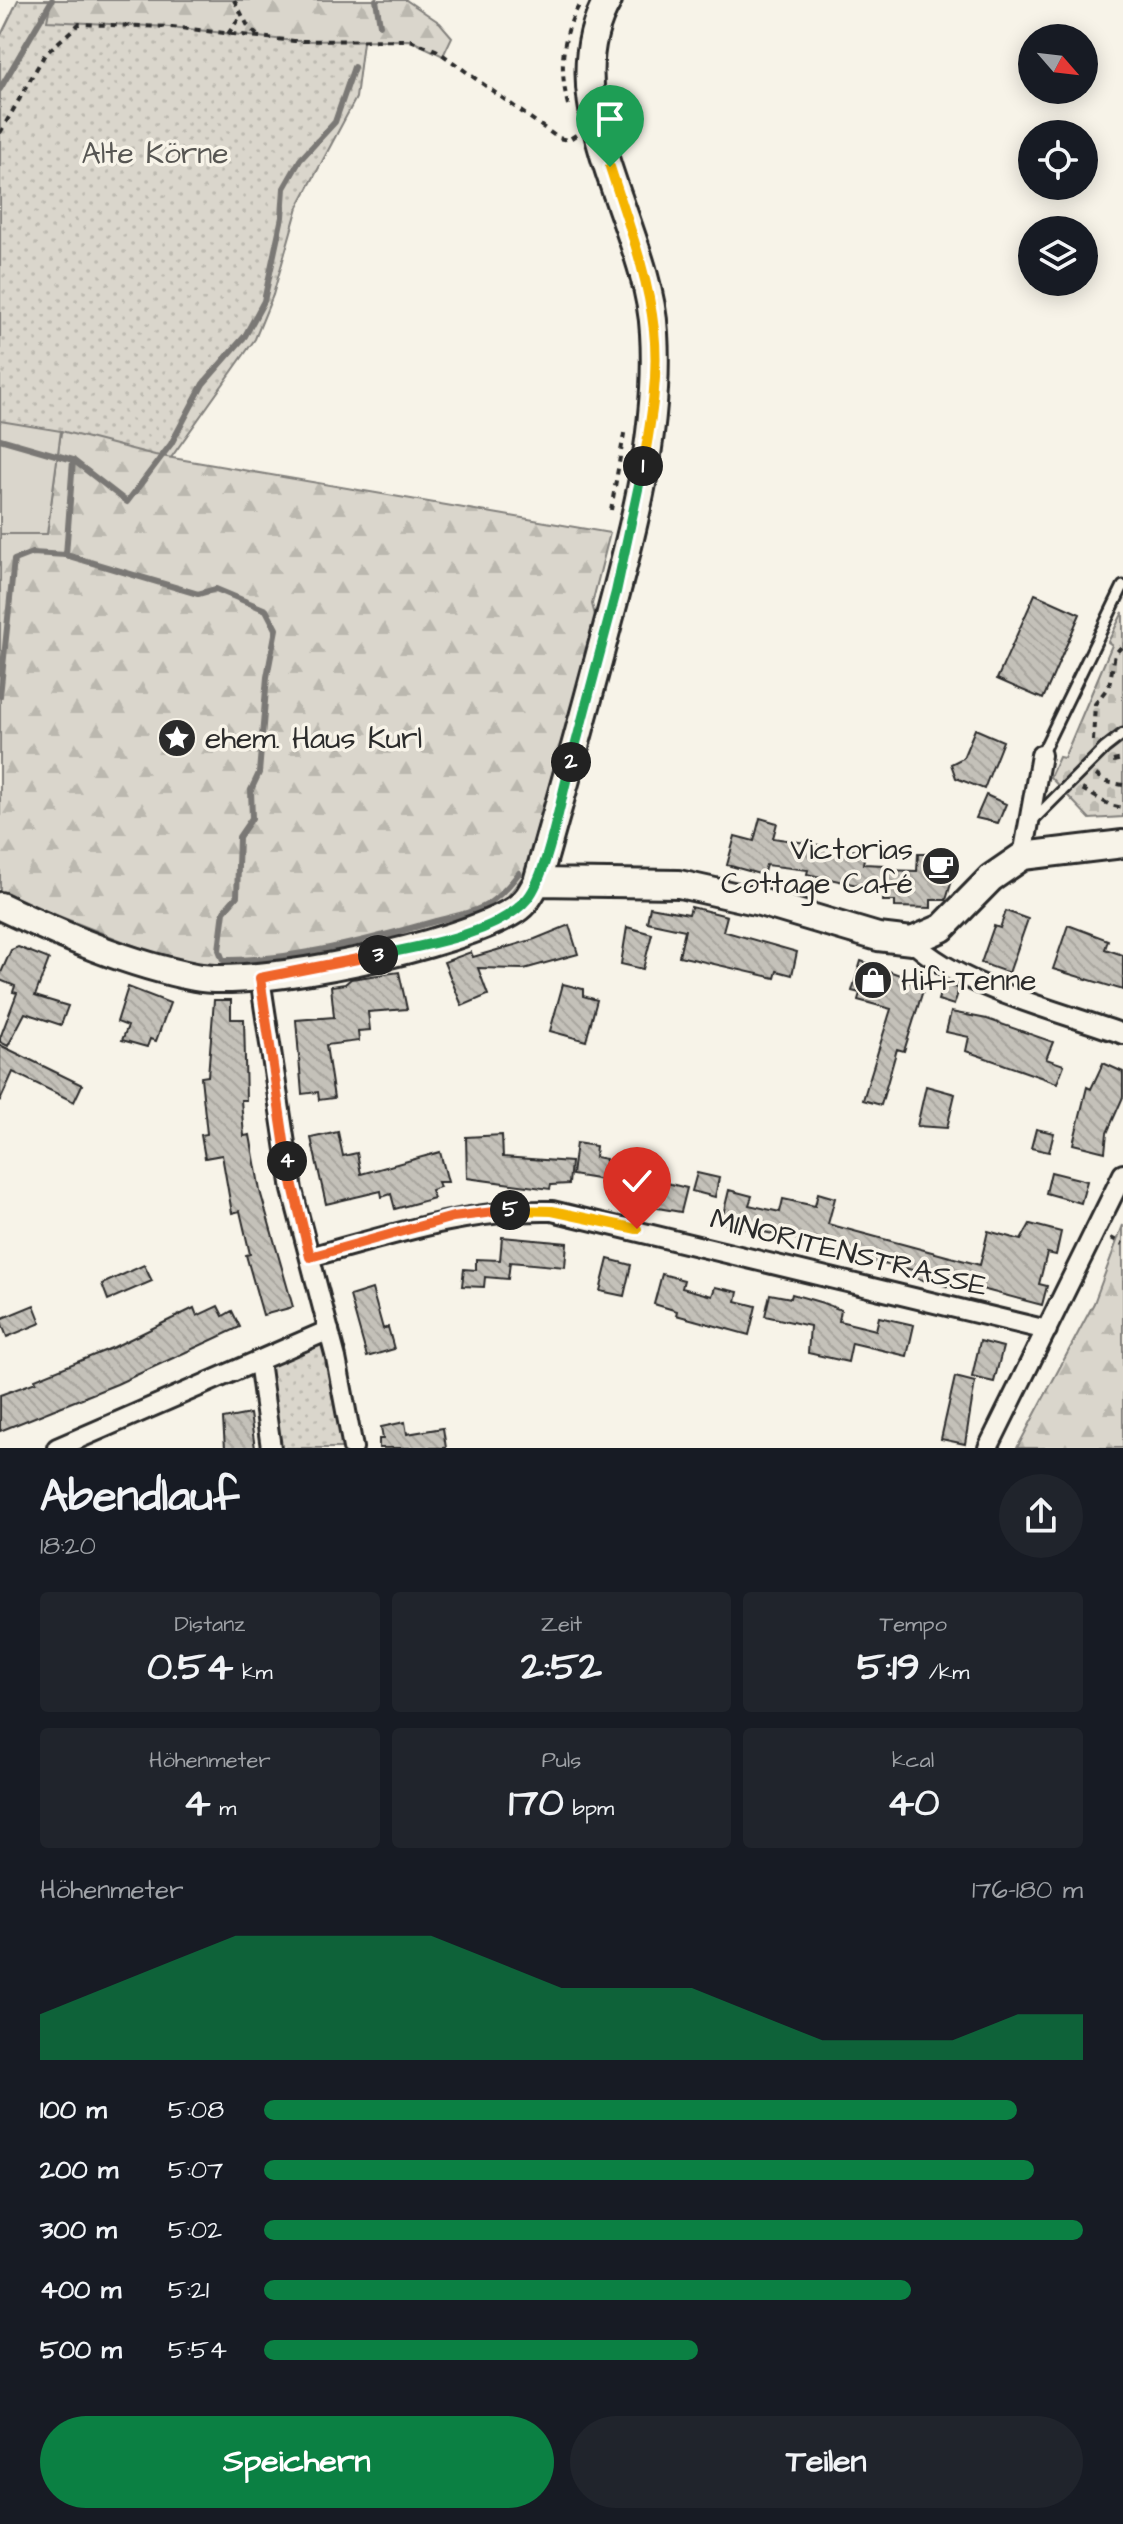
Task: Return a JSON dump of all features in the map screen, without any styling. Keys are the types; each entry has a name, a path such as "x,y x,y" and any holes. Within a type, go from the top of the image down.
{"main road":[{"path":"1,909 153,966 197,978 260,978 401,950 476,930 518,908 537,882 631,531 654,408 654,330 637,249 578,115 589,56 608,0"},
{"path":"537,882 679,884 760,902 878,937 912,941 942,928 991,878 1023,856 1123,844"}],"street":[{"path":"1023,856 1041,755"},
{"path":"912,941 926,955 960,975 1123,1034"},
{"path":"260,978 292,1190 329,1330 353,1448"},
{"path":"988,1448 1123,1174"},
{"name":"MINORITENSTRASSE","path":"310,1257 453,1217 499,1211 552,1211 1047,1330"},
{"path":"57,1448 329,1330"},
{"path":"259,1361 271,1448"}],"lane":[{"path":"1041,755 1095,637 1123,586"},
{"path":"1028,825 1123,734"}],"path":[{"path":"234,0 241,15 260,37"},
{"path":"580,148 575,135 578,115 561,54 572,17 582,0"},
{"path":"228,34 241,15"},
{"path":"0,133 45,54 79,24 294,41 410,40 436,50 558,138 568,140 575,135 578,115"},
{"path":"628,415 609,519 617,528 631,531"},
{"path":"1100,753 1093,742 1092,713 1100,695 1109,686 1115,654 1123,645"},
{"path":"1086,768 1106,782 1123,785"},
{"path":"1071,781 1088,794 1123,808"}],"green space":[{"name":"Alte Körne","path":"18,0 390,0 364,34 356,98 298,207 273,295 255,339 168,462 56,469 0,451 0,37"},
{"path":"51,0 406,0 440,23 452,37 443,56 410,40 294,41 171,27 47,21"},
{"path":"0,421 61,431 47,534 0,534"},
{"path":"61,431 155,455 610,533 592,604 596,619 524,875 505,900 479,915 436,928 238,966 202,964 158,955 0,893 0,534 47,534"},
{"path":"1123,612 1123,817 1090,819 1050,777 1059,757 1064,758 1112,645 1108,642"},
{"path":"1123,1225 1123,1448 1017,1448 1094,1303"},
{"path":"328,1331 353,1448 271,1448 260,1361"}],"building":[{"path":"1035,594 1080,614 1043,699 997,679"},
{"path":"975,729 1003,741 984,789 956,778 951,764 963,758"},
{"path":"986,795 1006,804 998,823 976,818"},
{"path":"760,818 777,823 773,838 865,852 863,864 885,865 885,870 917,871 918,854 953,854 953,877 946,900 931,900 931,908 895,907 895,901 883,901 884,893 807,874 808,870 766,865 763,875 727,865 735,836 754,841"},
{"path":"650,907 689,914 691,907 727,916 723,931 797,952 792,975 777,971 775,978 679,956 685,930 647,922"},
{"path":"1006,911 1028,919 1009,973 981,963 994,926 1000,928"},
{"path":"569,925 578,954 524,969 478,968 488,995 462,1006 444,962 471,952 473,957 535,939"},
{"path":"1068,925 1108,940 1105,949 1123,955 1123,990 1053,969"},
{"path":"627,927 652,934 643,969 621,964"},
{"path":"18,947 49,959 35,996 68,1006 61,1025 25,1013 8,1046 0,1042 0,1038 17,993 13,992 15,986 0,980 0,975 11,950"},
{"path":"861,961 925,984 904,1051 897,1049 881,1105 863,1100 891,1009 858,1000 860,993 852,991"},
{"path":"399,972 407,1009 368,1012 370,1030 358,1031 359,1041 326,1045 334,1098 319,1100 318,1092 302,1094 296,1020 334,1017 331,986 345,984 351,979"},
{"path":"943,983 959,989 954,1005 938,1000"},
{"path":"563,984 583,989 583,996 597,1000 586,1041 550,1031"},
{"path":"128,987 170,1003 156,1041 150,1039 147,1047 122,1040 128,1026 117,1022"},
{"path":"214,1000 231,1000 231,1019 244,1019 246,1100 241,1100 244,1136 250,1135 260,1191 293,1307 263,1315 246,1255 250,1254 240,1211 232,1213 222,1155 205,1158 201,1135 207,1134 201,1077 208,1076"},
{"path":"951,1012 987,1019 1053,1042 1046,1059 1064,1065 1057,1083 966,1051 969,1037 946,1032"},
{"path":"0,1045 82,1085 74,1102 13,1072 0,1101"},
{"path":"1103,1063 1123,1072 1123,1097 1107,1133 1105,1152 1073,1144 1087,1087 1091,1089"},
{"path":"926,1086 955,1094 947,1128 917,1126"},
{"path":"1036,1129 1054,1133 1049,1152 1031,1148"},
{"path":"338,1132 343,1156 357,1153 361,1174 440,1152 448,1182 438,1182 440,1187 431,1190 434,1198 395,1209 391,1194 382,1197 381,1191 326,1204 311,1138"},
{"path":"502,1135 503,1157 571,1162 569,1184 551,1185 550,1189 467,1178 466,1137"},
{"path":"576,1143 596,1146 595,1157 606,1159 603,1180 572,1175"},
{"path":"617,1171 687,1188 681,1212 629,1203 631,1199 611,1194"},
{"path":"1051,1172 1087,1181 1081,1203 1046,1193"},
{"path":"697,1173 719,1178 715,1197 692,1191"},
{"path":"729,1190 752,1196 749,1205 780,1212 783,1199 815,1206 818,1193 835,1198 828,1224 980,1265 988,1231 1021,1240 1030,1224 1061,1232 1056,1255 1047,1253 1039,1284 1047,1286 1042,1305 959,1283 957,1289 911,1276 913,1270 843,1256 844,1252 829,1246 721,1223"},
{"path":"502,1237 567,1243 565,1267 510,1262 508,1279 485,1277 484,1287 462,1286 464,1269 476,1270 476,1259 500,1260"},
{"path":"608,1259 631,1265 624,1296 600,1291"},
{"path":"144,1265 152,1281 108,1300 102,1284"},
{"path":"662,1274 684,1280 682,1288 712,1296 715,1287 738,1292 736,1301 756,1306 749,1335 676,1315 677,1311 654,1304"},
{"path":"372,1289 383,1329 388,1327 394,1349 367,1357 350,1296"},
{"path":"770,1294 791,1298 792,1294 823,1303 841,1310 839,1321 876,1330 879,1317 914,1325 907,1356 852,1343 848,1362 808,1353 810,1326 765,1316"},
{"path":"34,1305 41,1323 7,1337 0,1319"},
{"path":"218,1306 223,1316 232,1311 240,1327 117,1384 0,1431 0,1395 36,1382 35,1379 114,1347 194,1308 197,1316"},
{"path":"980,1341 1003,1347 994,1382 972,1377"},
{"path":"955,1377 975,1382 965,1444 941,1439"},
{"path":"250,1414 255,1448 225,1448 223,1419"},
{"path":"405,1422 407,1434 443,1428 446,1448 379,1448 379,1439 383,1439 381,1427"}],"waterway":[{"name":"Alte Körne","path":"0,89 52,0"},
{"path":"376,0 380,25"},
{"path":"0,439 73,460 127,502 171,444 203,384 245,336 264,301 282,217 284,188 300,160 335,122 354,67"},
{"path":"66,555 73,460"},
{"path":"0,696 14,560 32,553 66,555 198,594 216,589 266,610 276,629 267,677 259,773 251,790 252,818 239,837 237,896 224,911 219,950 223,960 248,960 330,948 466,913 494,900 519,873"}],"place":[{"name":"ehem. Haus Kurl","path":"177,738"},
{"name":"Victorias Cottage Café","path":"941,866"},
{"name":"Hifi-Tenne","path":"873,980"}],"route":[{"path":"610,167 637,249 654,330 654,408 616,592 537,882 518,908 476,930 401,950 260,978 270,1061 292,1190 310,1257 453,1217 499,1211 552,1211 637,1229"}]}
